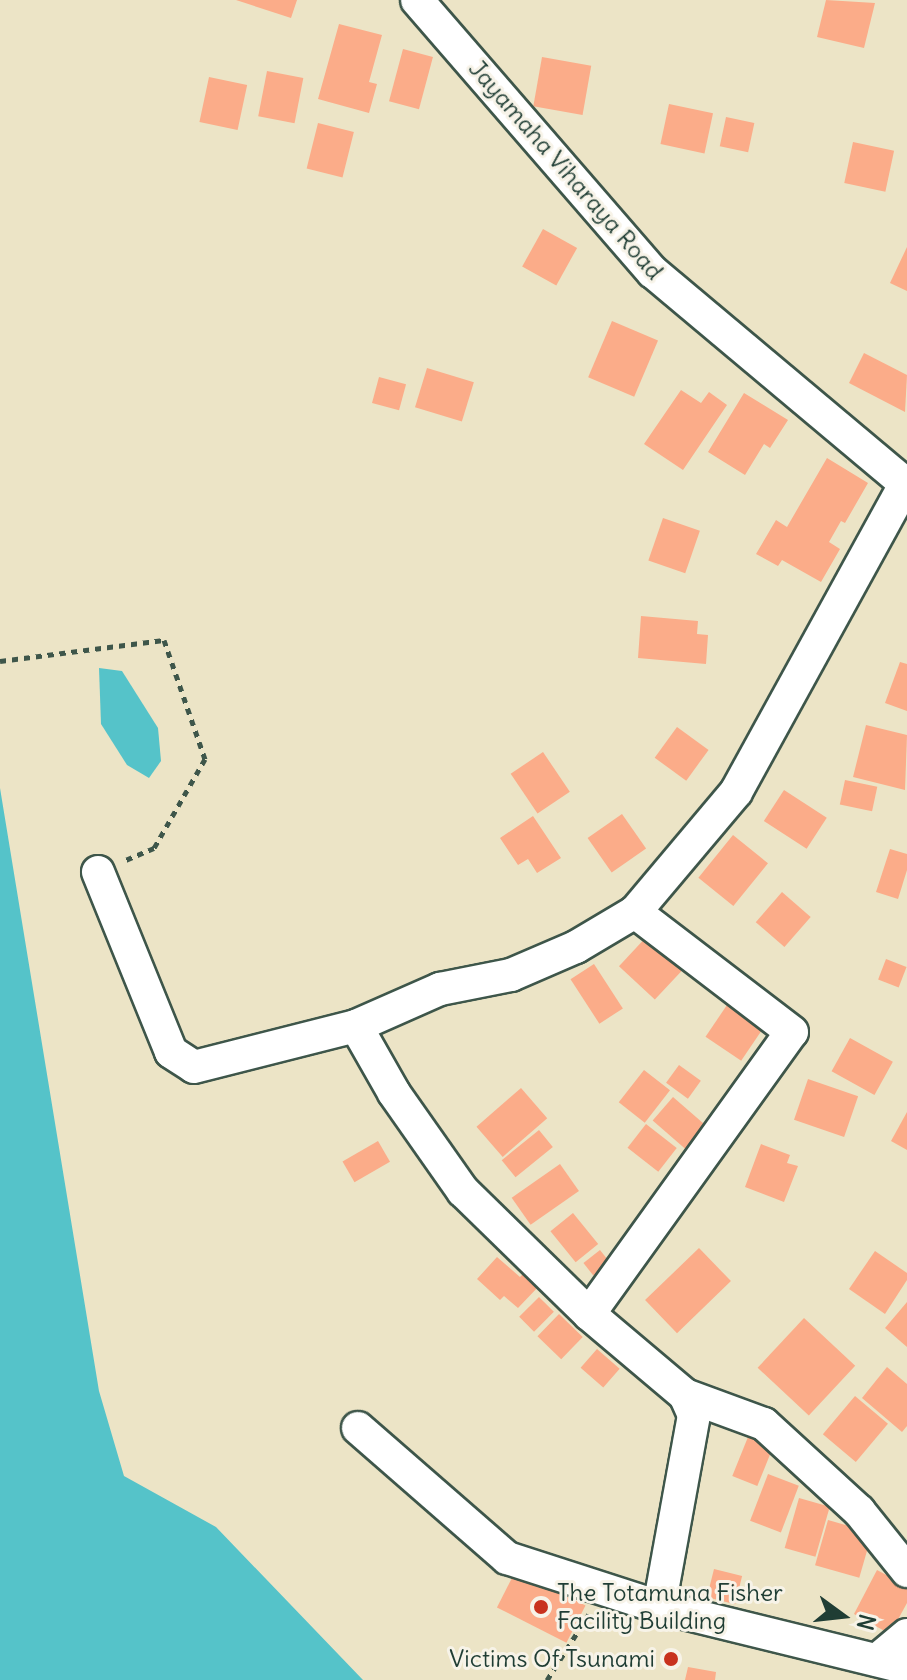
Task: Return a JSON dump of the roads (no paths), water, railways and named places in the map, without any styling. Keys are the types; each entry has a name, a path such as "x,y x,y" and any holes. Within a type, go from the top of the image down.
{"street":[{"name":"Jayamaha Viharaya Road","path":"417,0 653,272 907,483"},
{"path":"98,872 171,1052 194,1067 356,1026 440,989 511,975 576,947 635,912 736,792 907,483"},
{"path":"589,1314 792,1032 635,912"},
{"path":"356,1026 394,1093 463,1191 589,1314 685,1395 764,1424 859,1511 907,1571"},
{"path":"659,1607 694,1415 685,1395"},
{"path":"358,1428 507,1558 659,1607 892,1664 907,1635"}],"water":[{"path":"99,668 122,671 158,728 161,761 149,778 127,765 101,724"},
{"path":"0,788 99,1391 124,1476 216,1527 363,1680 0,1680"}],"place":[{"name":"The Totamuna Fisher Facility Building","path":"541,1607"},
{"name":"Victims Of Tsunami","path":"671,1659"}]}
